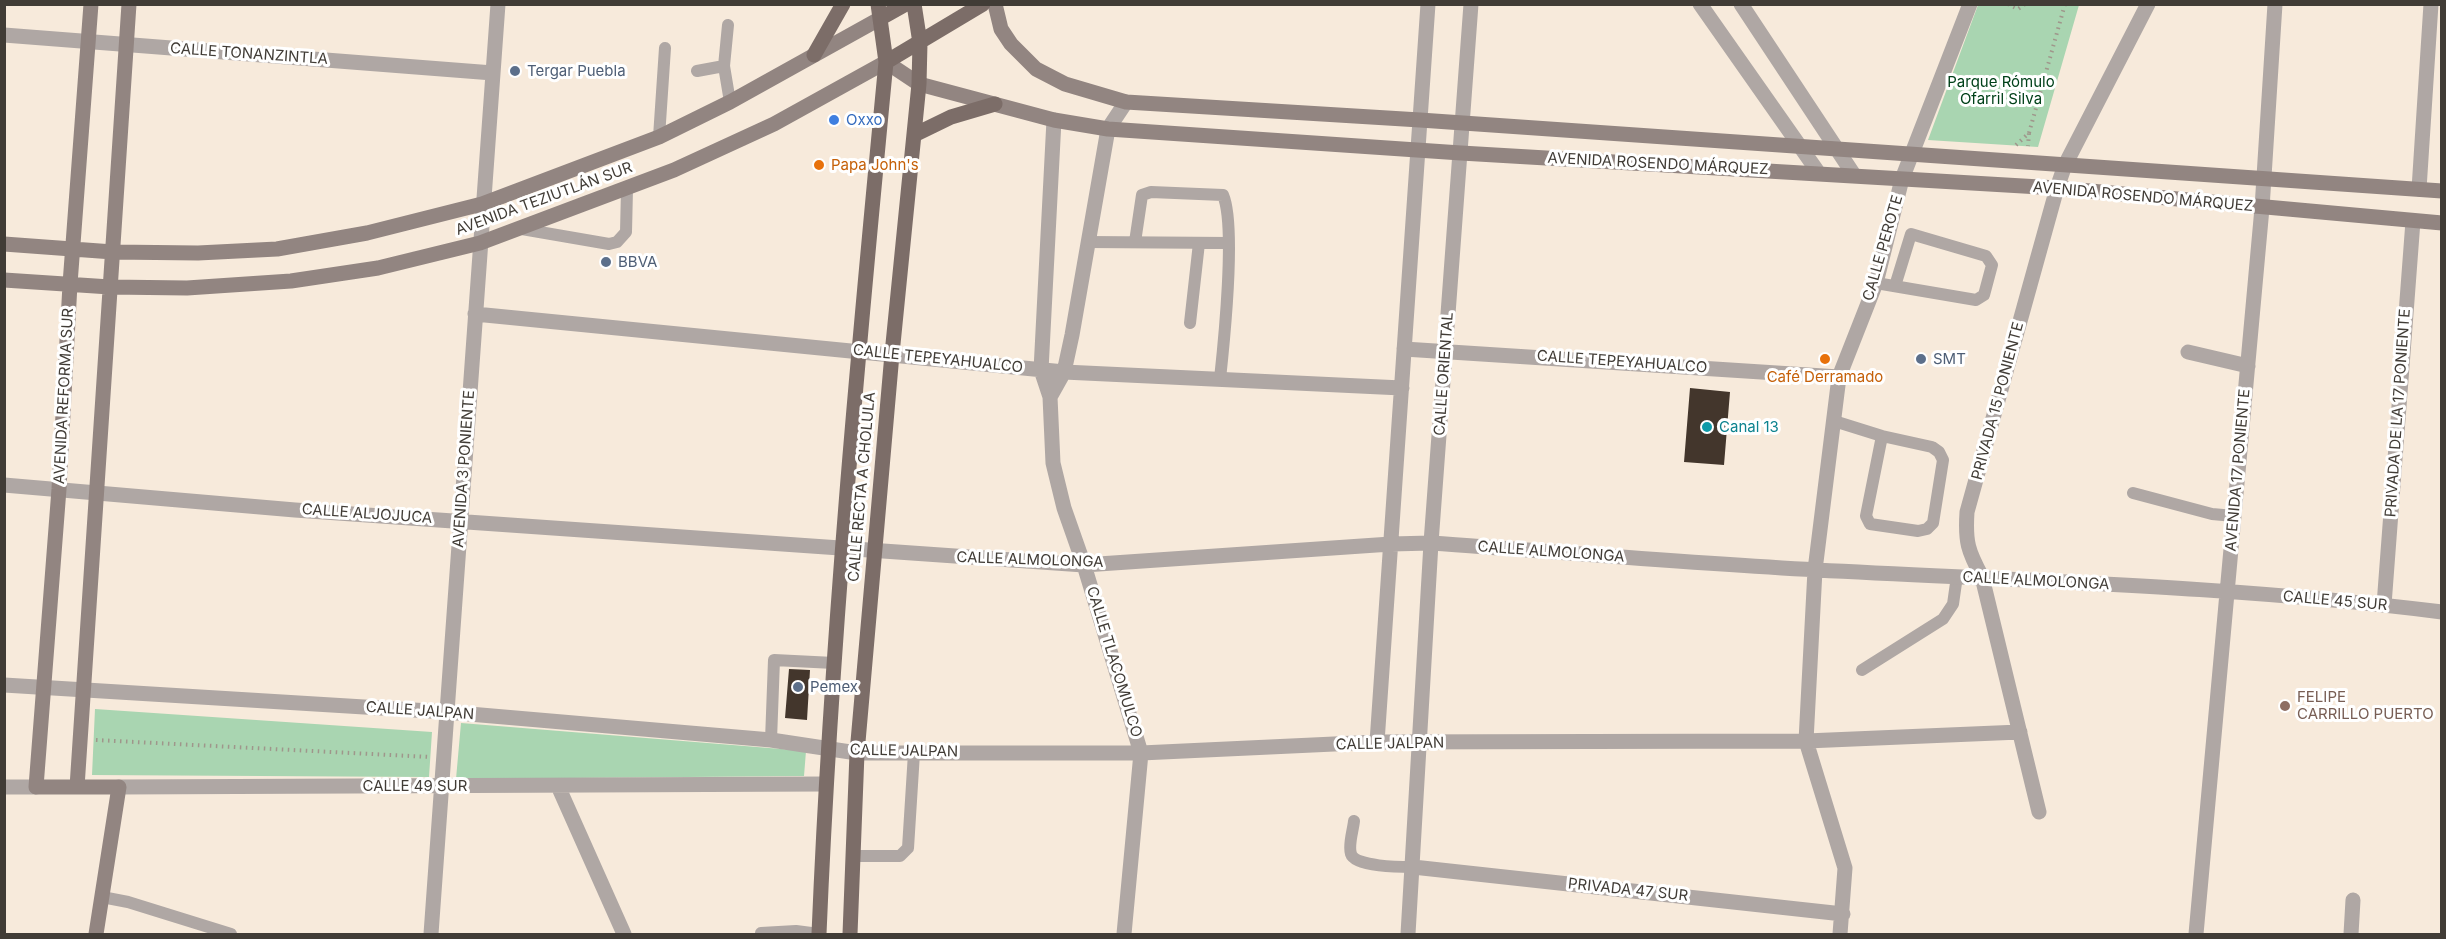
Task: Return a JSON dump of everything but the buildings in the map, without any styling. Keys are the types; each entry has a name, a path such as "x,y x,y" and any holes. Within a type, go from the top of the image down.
{"main road":[{"name":"AVENIDA REFORMA SUR","path":"36,787 59,489 70,284 91,4"},
{"path":"77,787 129,4"},
{"path":"814,55 843,4"},
{"name":"AVENIDA TEZIUTLÁN SUR","path":"4,244 113,252 198,253 277,249 366,233 482,204 659,136 730,102 814,55 879,11 906,4"},
{"name":"CALLE RECTA A CHOLULA","path":"850,934 857,753 892,354 919,84 920,43 914,4"},
{"name":"AVENIDA TEZIUTLÁN SUR","path":"4,280 110,287 188,288 291,281 378,268 480,243 627,189 774,124 920,43 983,4"},
{"name":"AVENIDA ROSENDO MÁRQUEZ","path":"995,4 1001,29 1011,44 1036,69 1065,84 1126,102 1420,120 2442,191"},
{"name":"CALLE RECTA A CHOLULA","path":"819,934 825,784 841,549 886,62 879,11"},
{"name":"AVENIDA ROSENDO MÁRQUEZ","path":"886,62 919,84 1054,120 1108,129 1461,153 1818,172 2057,188 2442,223"},
{"path":"915,135 951,117 994,104"},
{"name":"CALLE 49 SUR","path":"36,787 118,787"},
{"path":"96,934 118,787"}],"street":[{"name":"AVENIDA 3 PONIENTE","path":"431,934 498,4"},
{"path":"1377,742 1428,4"},
{"name":"CALLE ORIENTAL","path":"1408,934 1431,543 1471,4"},
{"path":"1700,4 1818,172"},
{"path":"1741,4 1854,175"},
{"name":"CALLE PEROTE","path":"1806,741 1815,570 1839,377 1876,283 1902,179 1970,4"},
{"name":"PRIVADA 15 PONIENTE","path":"2039,812 1982,577 1971,558 1965,537 1967,512 2065,165 2148,4"},
{"name":"AVENIDA 17 PONIENTE","path":"2196,934 2262,208 2275,4"},
{"path":"2419,189 2431,4"},
{"name":"CALLE TONANZINTLA","path":"4,35 492,73"},
{"path":"1050,397 1064,372 1108,129 1126,102"},
{"name":"CALLE TLACOMULCO","path":"1054,120 1041,370 1050,397 1053,463 1064,508 1142,753"},
{"name":"PRIVADA DE LA 17 PONIENTE","path":"2384,604 2413,221"},
{"name":"CALLE TEPEYAHUALCO","path":"475,314 1064,372 1402,388"},
{"name":"CALLE TEPEYAHUALCO","path":"1404,348 1839,377"},
{"path":"2187,352 2248,366"},
{"name":"CALLE ALJOJUCA","path":"4,485 295,510 461,520 874,552"},
{"name":"CALLE ALMOLONGA","path":"874,552 1084,565 1431,543 1815,570 1982,577 2227,592"},
{"name":"CALLE 45 SUR","path":"2227,592 2384,604 2442,612"},
{"name":"CALLE JALPAN","path":"4,684 446,712 771,740 857,753 1142,753 1377,742 1806,741 2020,732"},
{"path":"1806,741 1845,868 1840,934"},
{"path":"1124,934 1142,753"},
{"name":"CALLE 49 SUR","path":"118,787 825,784"},
{"path":"558,786 624,934"},
{"name":"CALLE 49 SUR","path":"4,787 36,787"},
{"name":"PRIVADA 47 SUR","path":"1413,867 1843,914"},
{"path":"2351,934 2353,900"}],"lane":[{"path":"728,25 724,66 725,84 730,102"},
{"path":"659,136 665,48"},
{"path":"697,71 724,66"},
{"path":"522,229 609,244 616,243 626,232 627,189"},
{"path":"1135,242 1142,195 1151,192 1223,195 1227,203 1229,243 1220,379"},
{"path":"1876,283 1976,300 1984,295 1992,265 1986,256 1911,234 1895,286"},
{"path":"1088,242 1229,243"},
{"path":"1190,323 1199,243"},
{"path":"1834,421 1882,436 1932,447 1939,452 1943,460 1934,523 1927,529 1918,531 1870,524 1867,521 1866,516 1882,436"},
{"path":"2133,493 2212,514 2234,516"},
{"path":"1862,670 1943,619 1953,604 1958,576"},
{"path":"771,740 774,660 834,663"},
{"path":"853,856 900,856 908,848 914,753"},
{"path":"1354,821 1350,851 1351,857 1356,861 1413,867"},
{"path":"102,897 128,902 231,934"},
{"path":"761,933 796,931 819,934"}],"path":[{"path":"2008,4 2018,9 2025,4"},
{"path":"2029,133 2064,5"},
{"path":"80,740 442,758"}],"green space":[{"name":"Parque Rómulo Ofarril Silva","path":"1978,5 2079,5 2038,147 1928,140"},
{"path":"95,709 432,732 429,777 92,775"},
{"path":"461,723 806,751 804,776 456,779"}],"place":[{"name":"Tergar Puebla","path":"515,71"},
{"name":"Oxxo","path":"834,120"},
{"name":"Papa John's","path":"819,165"},
{"name":"BBVA","path":"606,262"},
{"name":"Café Derramado","path":"1825,359"},
{"name":"SMT","path":"1921,359"},
{"name":"Canal 13","path":"1707,427"},
{"name":"Pemex","path":"798,687"},
{"name":"FELIPE CARRILLO PUERTO","path":"2285,706"}]}
